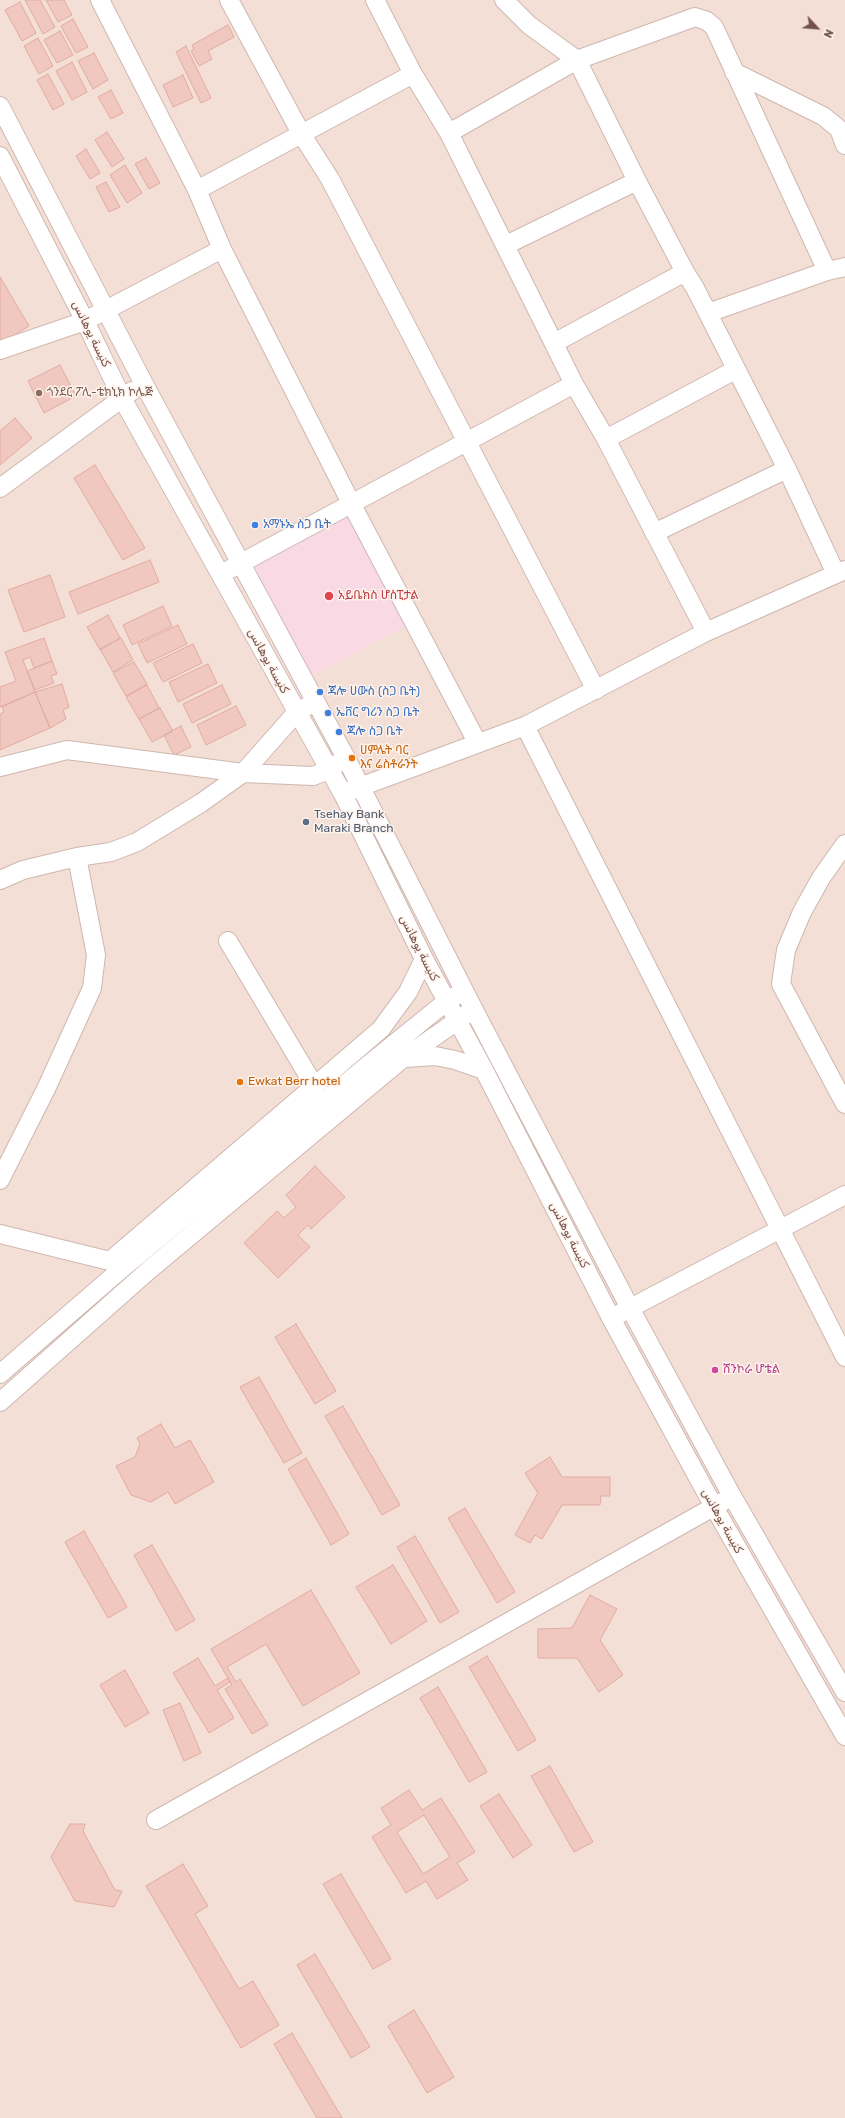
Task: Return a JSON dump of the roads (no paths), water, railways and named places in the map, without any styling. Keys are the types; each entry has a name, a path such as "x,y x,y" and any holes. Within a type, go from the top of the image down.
{"street":[{"path":"100,0 198,190 222,249 351,503 477,742"},
{"path":"229,0 302,135 330,179 466,443 596,690"},
{"path":"375,0 413,74 448,133 506,245 574,384 606,439 706,632"},
{"path":"343,794 360,786 477,742 525,726 706,632 841,572 735,370 708,313 637,181 577,60 529,25 504,0"},
{"path":"448,133 577,60 695,17 706,21 714,27 734,72 840,269 708,313"},
{"path":"734,72 823,116 843,134"},
{"path":"198,190 413,74"},
{"path":"0,106 144,384 346,758 474,1010 630,1308 732,1496 845,1692"},
{"name":"كنيسة يوهانس","path":"0,156 85,320 122,398 296,713 343,794 424,959 458,1020 611,1318 714,1507 845,1736"},
{"path":"506,245 637,181"},
{"path":"0,350 85,320 222,249"},
{"path":"554,343 685,272"},
{"path":"606,439 735,370"},
{"path":"0,488 122,398 144,384"},
{"path":"220,574 574,384"},
{"path":"654,533 787,469"},
{"path":"169,483 191,470"},
{"path":"0,880 23,870 111,852 137,842 201,803 243,773 296,713 315,702"},
{"path":"525,726 845,1357"},
{"path":"0,767 67,750 243,773 313,776 329,770 346,758"},
{"path":"845,844 821,878 802,912 786,950 781,984 845,1104"},
{"path":"0,1180 46,1089 92,988 96,955 78,858"},
{"path":"228,941 315,1087"},
{"path":"0,1374 119,1263 381,1029 408,992 424,959"},
{"path":"119,1263 447,1001 464,990"},
{"path":"0,1402 149,1270 402,1059 474,1010"},
{"path":"402,1059 436,1056 456,1060 484,1070"},
{"path":"611,1318 845,1195"},
{"path":"0,1234 149,1270"},
{"path":"156,1820 732,1496"}],"place":[{"name":"ጎንደር ፖሊ-ቴክኒክ ኮሌጅ","path":"39,393"},
{"name":"አማኑኤ ስጋ ቤት","path":"255,525"},
{"name":"አይቤክስ ሆስፒታል","path":"329,596"},
{"name":"ጃሎ ሀውስ (ስጋ ቤት)","path":"320,692"},
{"name":"ኤቨር ግሪን ስጋ ቤት","path":"328,713"},
{"name":"ጃሎ ስጋ ቤት","path":"339,732"},
{"name":"ሀምሌት ባር እና ሬስቶራንት","path":"352,758"},
{"name":"Tsehay Bank Maraki Branch","path":"306,822"},
{"name":"Ewkat Berr hotel","path":"240,1082"},
{"name":"ሸንኮራ ሆቴል","path":"715,1370"}]}
